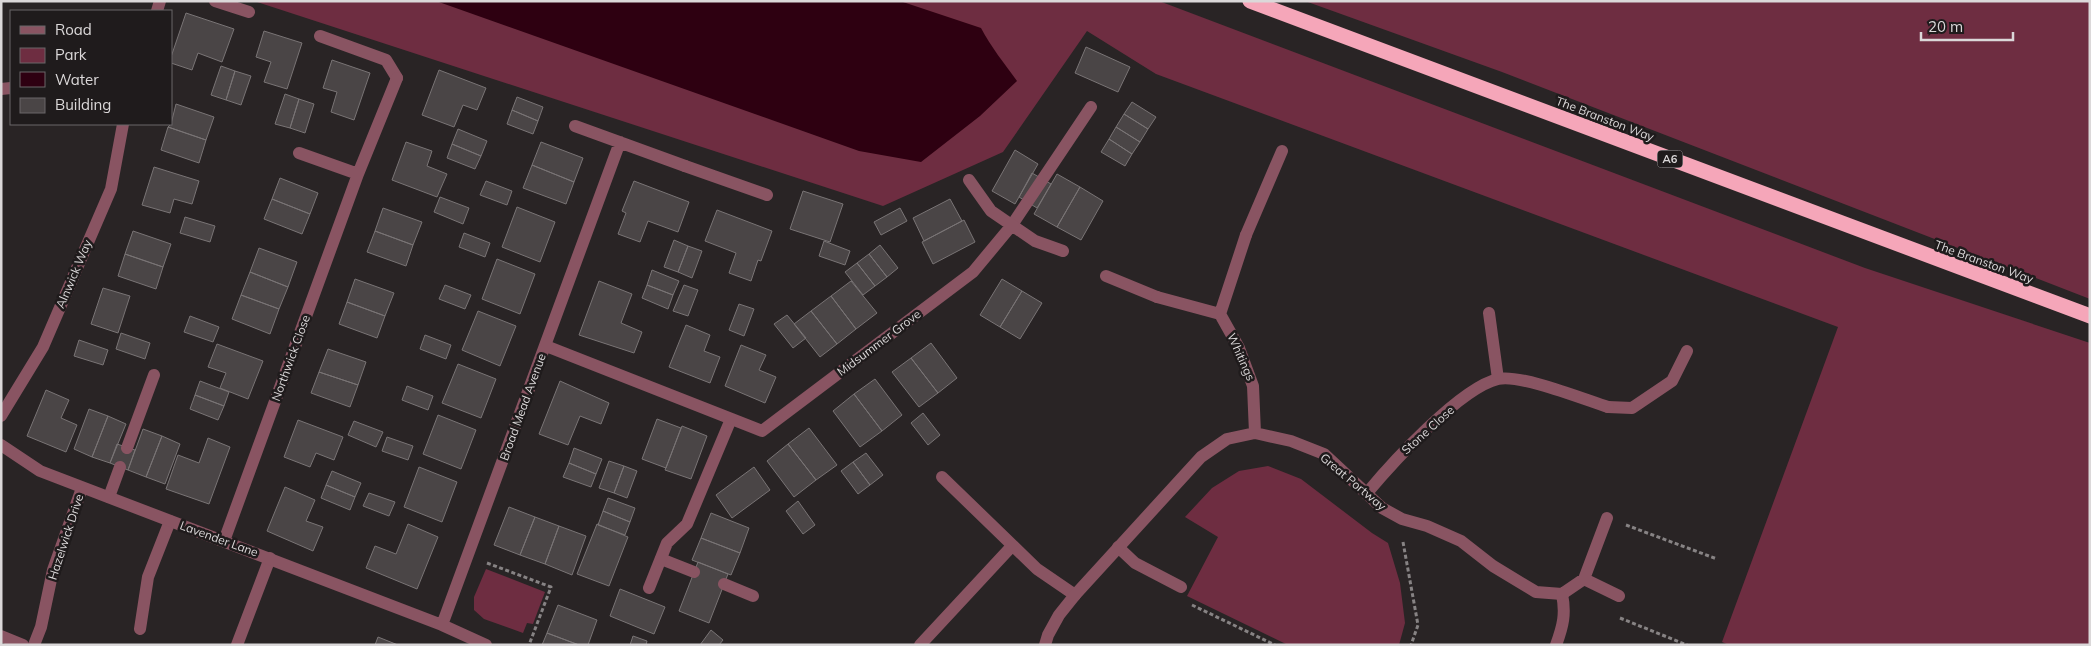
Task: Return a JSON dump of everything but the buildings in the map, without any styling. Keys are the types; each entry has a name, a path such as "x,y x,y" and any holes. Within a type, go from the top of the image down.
{"highway":[{"name":"The Branston Way","path":"1250,1 2090,316"}],"street":[{"path":"215,1 248,12"},
{"name":"Northwick Close","path":"224,541 358,174 397,78 386,60 320,36"},
{"name":"Midsummer Grove","path":"546,346 762,431 973,272 1012,226 1091,107"},
{"name":"Alnwick Way","path":"1,416 43,347 111,189 123,125"},
{"path":"575,126 767,195"},
{"name":"Broad Mead Avenue","path":"442,624 620,142"},
{"path":"1106,276 1157,297 1220,314 1246,235 1282,150"},
{"path":"299,153 358,174"},
{"path":"969,180 990,210 1035,241 1064,251"},
{"path":"1489,313 1498,379 1531,382 1608,407 1632,408 1672,381 1687,352"},
{"name":"Whitings","path":"1220,314 1239,348 1253,386 1255,433"},
{"path":"127,448 154,375"},
{"name":"Stone Close","path":"1367,493 1393,461 1467,394 1498,379"},
{"path":"649,588 667,543 687,524 731,419"},
{"name":"Great Portway","path":"1045,645 1048,635 1059,615 1075,595 1201,457 1227,439 1255,433 1291,441 1324,454 1382,508 1402,519 1427,526 1460,541 1493,566 1536,592 1562,594"},
{"name":"Lavender Lane","path":"1,445 40,471 442,624"},
{"path":"108,497 120,468"},
{"path":"942,478 1037,569 1075,595"},
{"name":"Hazelwick Drive","path":"34,645 41,628 53,570 82,488"},
{"path":"1556,645 1564,623 1565,609 1562,594 1584,579 1607,518"},
{"path":"140,629 148,577 170,521"},
{"path":"920,645 1012,546"},
{"path":"1118,547 1135,563 1181,588"},
{"path":"237,645 270,558"},
{"path":"661,559 694,572"},
{"path":"1584,579 1619,596"},
{"path":"724,584 753,596"},
{"path":"442,624 486,645"},
{"path":"1,636 23,645"}],"path":[{"path":"1607,518 1717,559"},
{"path":"1402,519 1404,546 1418,626 1411,645"},
{"path":"468,555 551,587 529,645"},
{"path":"1181,588 1183,600 1275,645"},
{"path":"1614,616 1687,645"}],"green space":[{"path":"254,1 1159,1 1865,268 2090,343 2090,645 1729,645 1722,642 1838,327 1156,74 1087,31 1003,152 883,206"},
{"path":"1305,1 2090,1 2090,299 1502,72"},
{"path":"1268,466 1301,479 1388,543 1400,583 1405,623 1399,645 1288,645 1187,596 1218,537 1185,517 1212,488 1239,471"},
{"path":"486,569 545,592 533,624 527,623 523,633 484,619 474,610 474,597"}],"water":[{"path":"436,1 900,1 981,28 1017,81 980,116 921,162 859,151"}]}
